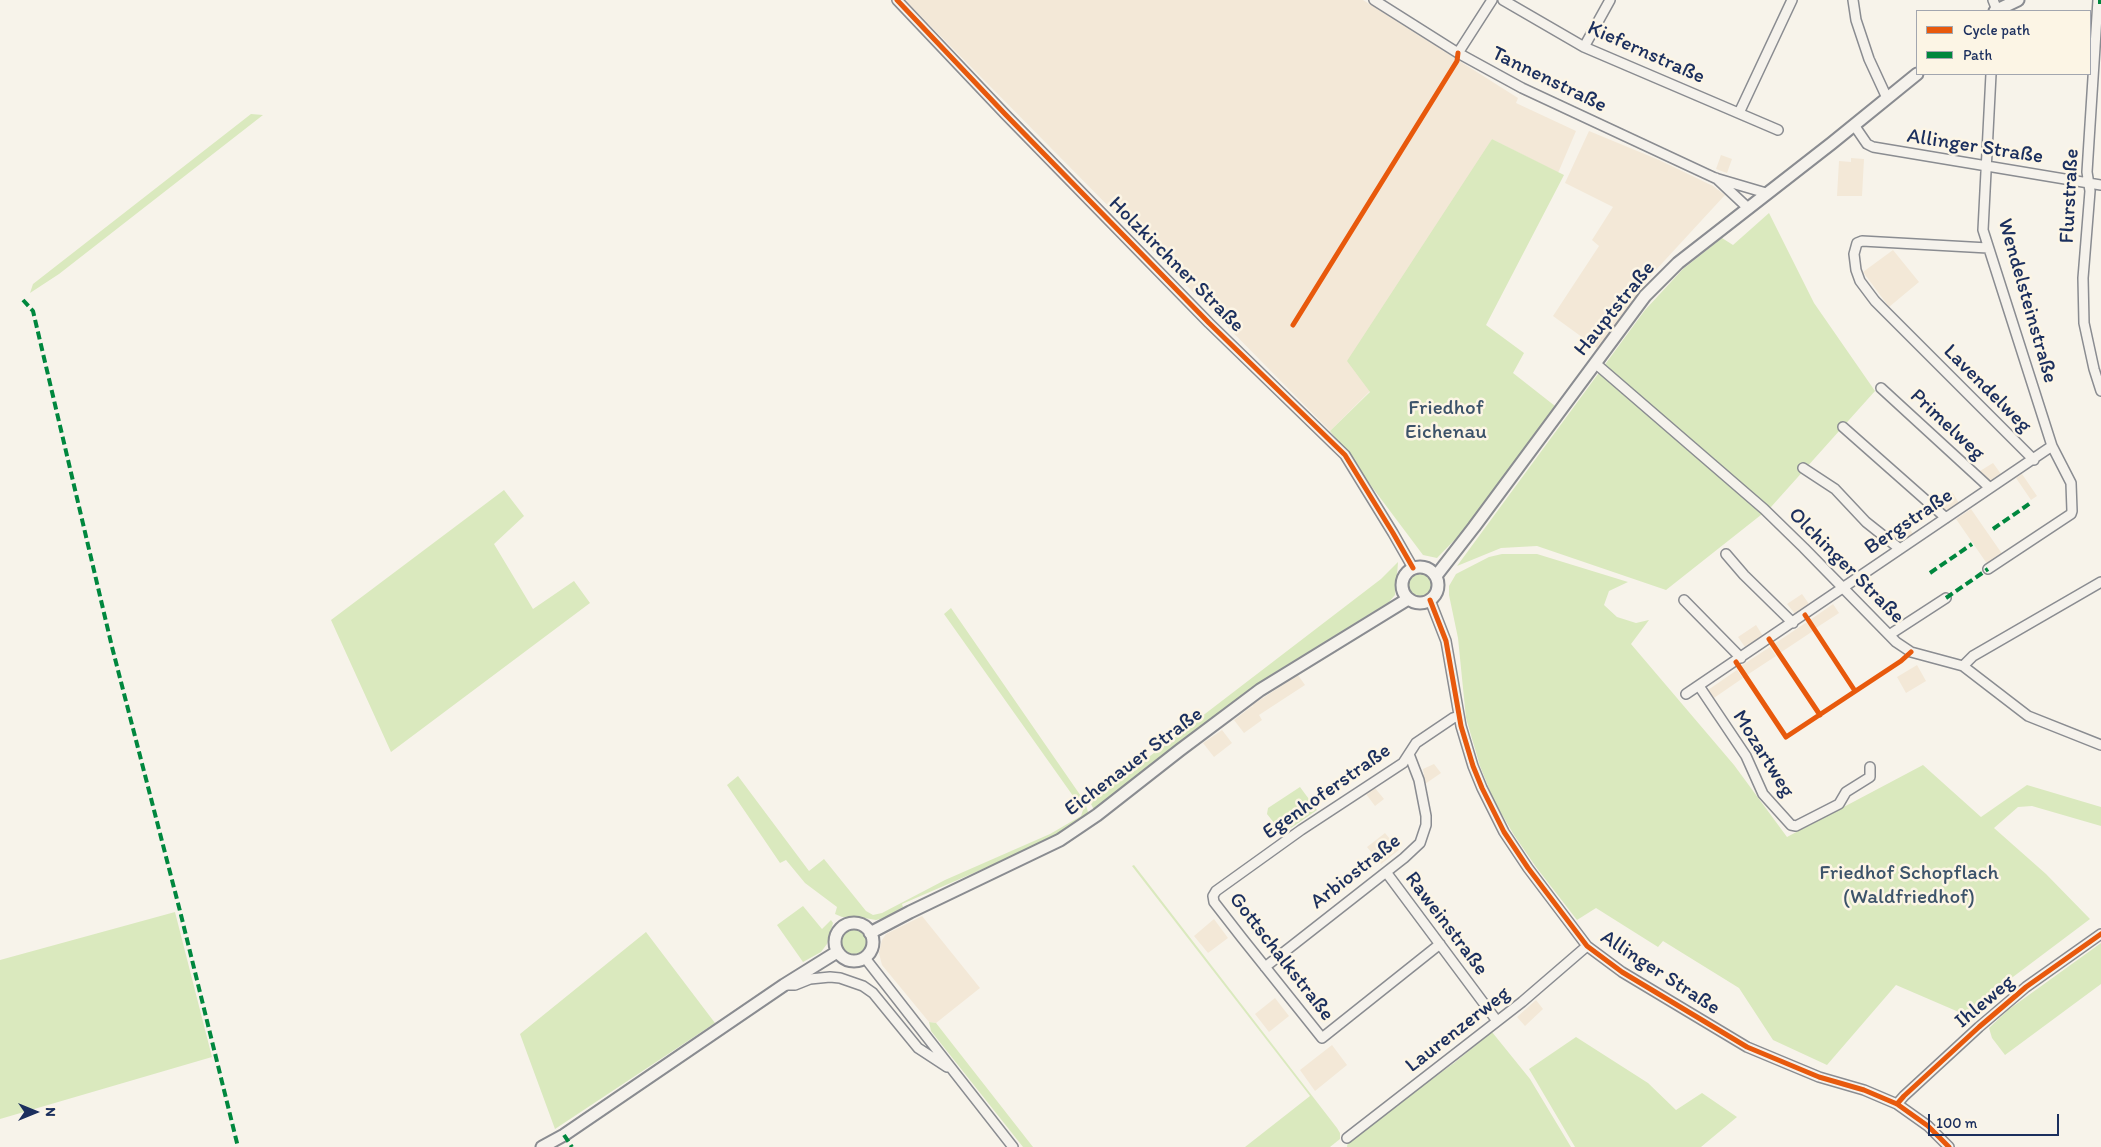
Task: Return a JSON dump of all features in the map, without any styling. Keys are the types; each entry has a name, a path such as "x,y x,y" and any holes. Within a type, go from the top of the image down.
{"main road":[{"path":"1995,7 2018,0"},
{"name":"Hauptstraße","path":"1436,576 1646,296 1670,270 1916,75"},
{"path":"1413,568 1427,568 1436,576 1438,587 1430,600 1418,603 1408,599 1403,591 1403,579 1413,568"},
{"name":"Eichenauer Straße","path":"870,933 1060,840 1097,816 1260,690 1408,599"},
{"path":"859,924 870,933 873,944 865,958 855,962 849,961 837,952 834,939 836,933 844,925 859,924"},
{"path":"542,1147 564,1135 784,985 837,952"}],"street":[{"name":"Holzkirchner Straße","path":"897,0 1005,114 1209,323 1344,455 1393,532 1413,568"},
{"name":"Tannenstraße","path":"1374,0 1458,53 1522,88 1715,178 1766,193"},
{"path":"1458,53 1492,0"},
{"name":"Kiefernstraße","path":"1503,0 1584,47 1778,130"},
{"path":"1584,47 1610,0"},
{"path":"1739,112 1792,0"},
{"path":"1854,0 1856,20 1869,59 1888,98"},
{"name":"Flurstraße","path":"2099,1 2097,103 2087,172 2083,278 2084,323 2101,391"},
{"name":"Wendelsteinstraße","path":"1988,569 2071,514 2071,482 2052,446 1983,230 1990,75"},
{"name":"Allinger Straße","path":"1854,125 1867,144 1873,148 2101,185"},
{"name":"Tannenstraße","path":"1715,178 1748,208"},
{"name":"Lavendelweg","path":"1988,248 1862,241 1857,243 1854,254 1856,270 1860,281 1887,314 2034,460"},
{"name":"Olchinger Straße","path":"1595,363 1764,510 1889,635 1911,652 1963,666 2028,716 2101,745"},
{"name":"Primelweg","path":"1881,388 1990,488"},
{"path":"1843,427 1946,518"},
{"name":"Bergstraße","path":"1686,694 2052,446"},
{"path":"1803,468 1834,489 1866,522 1900,548"},
{"path":"1726,554 1744,575 1793,623"},
{"path":"1963,666 1973,656 2101,582"},
{"path":"1889,635 1946,598"},
{"name":"Allinger Straße","path":"1430,600 1446,641 1459,716 1473,766 1500,826 1528,868 1587,946 1622,972 1747,1047 1810,1073 1864,1090 1897,1104 1928,1126 1949,1147"},
{"path":"1684,600 1741,658"},
{"name":"Mozartweg","path":"1699,686 1746,756 1763,794 1791,825 1796,826 1839,804 1846,792 1870,777 1870,767"},
{"name":"Egenhoferstraße","path":"1213,896 1216,891 1301,830 1403,763 1416,743 1459,716"},
{"name":"Arbiostraße","path":"1265,967 1420,843 1426,825 1425,808 1419,780 1409,754"},
{"name":"Raweinstraße","path":"1386,872 1497,1021"},
{"name":"Gottschalkstraße","path":"1213,896 1214,902 1322,1038 1440,944"},
{"name":"Ihleweg","path":"1897,1104 1992,1016 2026,988 2101,934"},
{"name":"Laurenzerweg","path":"1347,1138 1497,1021 1587,946"},
{"path":"865,958 1014,1147"},
{"path":"784,985 795,985 810,980 830,977 840,978 863,986 873,993 918,1048 953,1071"}],"shaded area":[{"path":"905,0 1363,0 1518,98 1516,103 1576,131 1558,173 1492,139 1370,391 1330,431"},
{"path":"1589,131 1659,160 1713,186 1725,195 1654,272 1597,348 1553,316 1599,246 1592,240 1613,207 1565,183"},
{"path":"1721,155 1732,159 1727,173 1716,169"},
{"path":"1851,158 1864,159 1862,196 1837,196 1839,161 1851,162"},
{"path":"1893,250 1919,282 1889,307 1863,272"},
{"path":"1993,463 2001,474 1988,483 1980,471"},
{"path":"2022,474 2037,496 2031,500 2016,478"},
{"path":"1952,492 1959,503 1944,513 1937,502"},
{"path":"1971,509 2005,558 1990,568 1956,519"},
{"path":"1906,523 1913,534 1898,544 1891,534"},
{"path":"1802,594 1809,604 1795,614 1787,604"},
{"path":"1833,604 1839,613 1816,628 1810,620"},
{"path":"1807,622 1813,631 1780,653 1774,644"},
{"path":"1756,625 1763,636 1745,647 1738,637"},
{"path":"1770,647 1776,656 1747,675 1741,666"},
{"path":"1917,665 1926,681 1906,693 1897,677"},
{"path":"1737,670 1743,678 1711,700 1705,692"},
{"path":"1298,675 1305,685 1259,715 1262,720 1244,733 1234,720 1252,706 1254,708 1252,705"},
{"path":"1222,730 1232,743 1214,757 1203,743"},
{"path":"1434,764 1441,773 1425,784 1423,769"},
{"path":"1375,788 1384,799 1375,806 1366,794"},
{"path":"1385,833 1399,850 1381,864 1367,847"},
{"path":"922,916 980,988 936,1023 929,1022 882,965 879,953 882,940 886,934"},
{"path":"1214,919 1228,938 1208,953 1194,936"},
{"path":"1275,998 1289,1016 1269,1032 1255,1014"},
{"path":"1536,1000 1543,1009 1525,1026 1517,1017"},
{"path":"1332,1045 1347,1065 1315,1091 1300,1070"}],"green space":[{"path":"251,114 263,115 59,274 30,293 33,284"},
{"name":"Friedhof Eichenau","path":"1492,139 1564,175 1486,325 1524,353 1513,373 1555,406 1502,483 1472,522 1437,558 1423,555 1330,431 1370,392 1347,361"},
{"path":"1769,213 1814,303 1875,391 1771,507 1666,590 1537,546 1501,548 1457,566 1645,310 1683,269 1722,238 1733,245"},
{"path":"504,490 524,516 494,544 533,609 574,581 590,603 391,752 331,620"},
{"name":"Friedhof Schopflach (Waldfriedhof)","path":"1502,554 1537,554 1628,582 1609,591 1604,605 1617,617 1636,623 1649,620 1631,644 1734,765 1787,837 1923,765 1981,817 2027,785 2101,807 2101,826 2032,806 2018,807 1994,828 2046,874 2090,919 1981,1001 1974,1014 1975,1019 1896,985 1827,1065 1773,1040 1739,988 1663,941 1658,947 1596,908 1577,920 1536,867 1494,801 1480,766 1466,718 1458,638 1449,595 1449,586 1456,574 1489,557"},
{"path":"1398,562 1395,595 1389,602 1272,674 1196,730 1096,809 1093,808 1090,802 1381,579"},
{"path":"1420,571 1430,575 1434,585 1430,595 1420,599 1410,595 1406,585 1410,575"},
{"path":"951,608 1085,802 1088,812 1078,823 1043,843 902,904 903,907 884,918 876,920 842,917 835,914 837,907 805,883 786,860 780,863 727,785 738,776 809,871 824,859 866,911 873,915 882,913 945,880 1050,834 1081,816 1083,810 944,614"},
{"path":"1300,787 1317,810 1291,828 1287,822 1278,828 1267,814 1268,808"},
{"path":"1134,865 1337,1128 1340,1133 1340,1139 1330,1147 1245,1147 1310,1096 1132,866"},
{"path":"803,906 822,929 831,920 833,923 827,944 821,952 803,962 777,925"},
{"path":"175,912 212,1057 0,1119 0,960"},
{"path":"854,927 865,931 869,942 865,953 854,957 843,953 839,942 843,931"},
{"path":"646,932 715,1023 555,1129 520,1034"},
{"path":"2101,943 2101,984 2005,1055 1992,1038 1989,1028 2008,1010"},
{"path":"929,1022 936,1023 1033,1147 1023,1147 931,1031"},
{"path":"1492,1032 1530,1079 1571,1147 1347,1147 1348,1140 1454,1063"},
{"path":"1576,1037 1648,1083 1676,1110 1702,1093 1737,1117 1701,1147 1575,1147 1529,1069"}],"marked path":[{"path":"23,300 33,311 112,647 238,1147"},
{"path":"1993,529 2032,502"},
{"path":"1930,573 1972,544"},
{"path":"1946,598 1988,569"},
{"path":"564,1135 572,1147"}],"cycle path":[{"path":"897,0 1005,114 1209,323 1345,455 1413,568"},
{"path":"1293,325 1457,61 1458,53"},
{"path":"1430,600 1446,641 1461,726 1482,788 1504,832 1528,868 1587,946 1622,972 1747,1047 1819,1077 1864,1090 1897,1104 1928,1126 1949,1147"},
{"path":"1805,615 1855,691"},
{"path":"1769,639 1820,715"},
{"path":"1736,662 1786,737 1901,661 1911,652"},
{"path":"1897,1104 1979,1027 2026,987 2101,934"}]}
